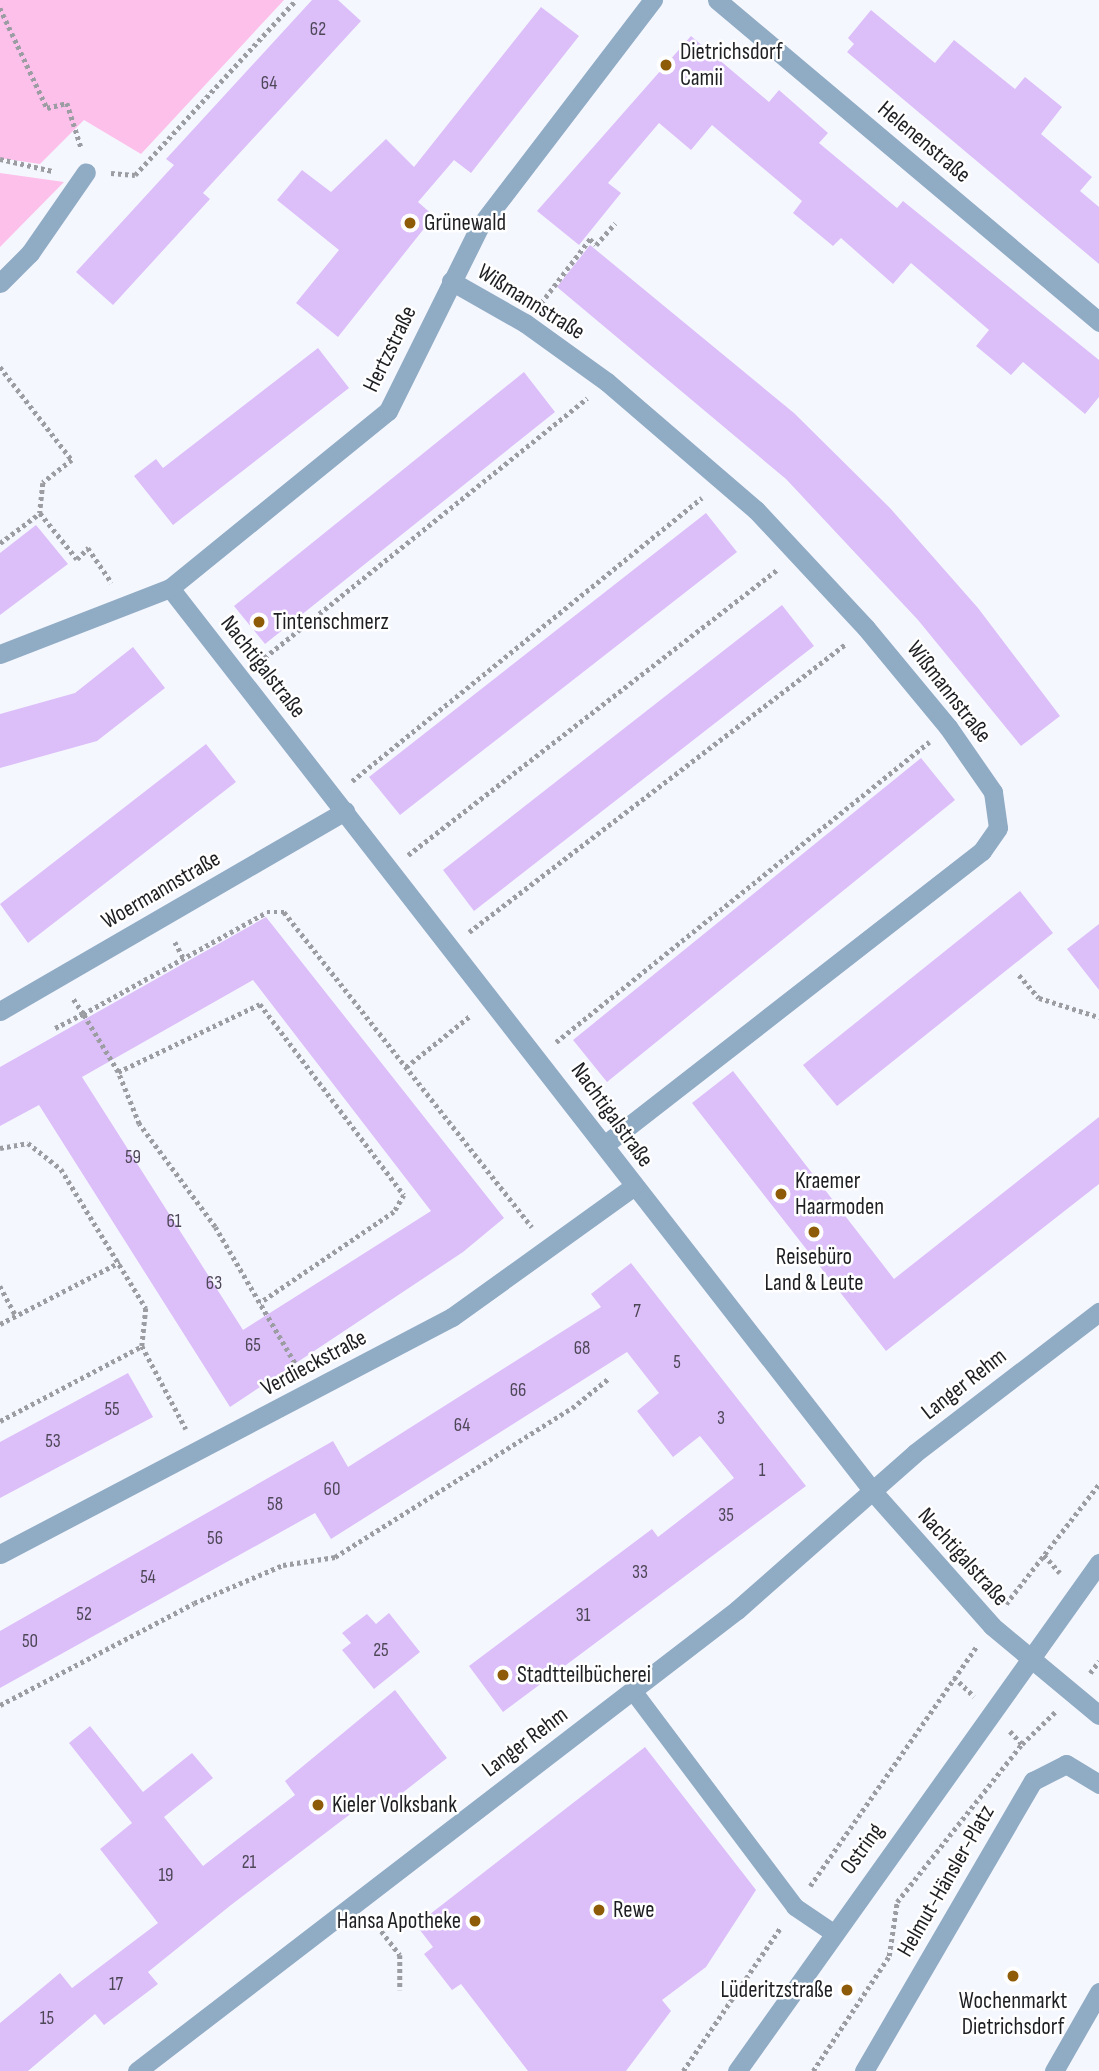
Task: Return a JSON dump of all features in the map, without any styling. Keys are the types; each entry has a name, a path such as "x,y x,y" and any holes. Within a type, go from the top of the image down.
{"street":[{"name":"Hertzstraße","path":"0,654 170,588 388,411 480,226 653,0"},
{"name":"Helenenstraße","path":"717,0 1099,322"},
{"path":"0,283 30,253 86,172"},
{"name":"Wißmannstraße","path":"451,281 525,323 607,382 724,480 798,554 866,628 948,727 993,792 998,828 982,851 607,1143"},
{"name":"Nachtigalstraße","path":"170,588 607,1143 634,1186 875,1494 992,1626 1099,1715"},
{"name":"Woermannstraße","path":"0,1011 339,803"},
{"name":"Verdieckstraße","path":"0,1554 312,1393 452,1317 634,1186"},
{"name":"Langer Rehm","path":"136,2071 633,1691 875,1494 915,1453 1099,1312"},
{"path":"1029,1658 1099,1563"},
{"name":"Ostring","path":"737,2071 1029,1658"},
{"name":"Helmut-Hänsler-Platz","path":"864,2071 1033,1781 1066,1764 1099,1784"},
{"path":"1054,2071 1099,1992"}],"lane":[{"path":"633,1691 795,1907 832,1933"}],"path":[{"path":"0,159 40,171 135,175 296,0"},
{"path":"0,8 47,108 67,103 75,118"},
{"path":"525,323 590,239 596,245 615,223"},
{"path":"0,367 72,460 43,483 40,513 77,559 89,548 110,579"},
{"path":"272,652 607,382"},
{"path":"339,803 724,480"},
{"path":"0,543 40,513"},
{"path":"390,869 798,554"},
{"path":"482,922 866,628"},
{"path":"538,1056 948,727"},
{"path":"55,1028 267,912 284,912 548,1247"},
{"path":"175,942 183,957"},
{"path":"1019,975 1038,998 1099,1017"},
{"path":"118,1072 260,1004 404,1195 394,1212 259,1303"},
{"path":"83,1014 118,1072 154,1148 215,1227 312,1393"},
{"path":"406,1067 466,1020"},
{"path":"0,1148 28,1143 45,1153 120,1262 146,1308 142,1346 198,1452"},
{"path":"0,1324 120,1262"},
{"path":"0,1286 16,1316"},
{"path":"0,1422 142,1346"},
{"path":"0,1705 194,1603 283,1565 335,1558 608,1379"},
{"path":"682,2071 1027,1572 1099,1484"},
{"path":"813,2071 889,1956 897,1902 1022,1744"},
{"path":"358,1900 400,1955 400,1990"}],"shaded area":[{"path":"0,0 284,0 141,154 84,120 40,164 0,158"},
{"path":"0,173 64,182 0,247"}],"building":[{"path":"312,0 338,0 361,21 203,193 210,199 113,305 76,272 174,165 166,159"},
{"path":"541,7 579,36 471,173 454,160 418,202 434,216 338,337 296,303 339,250 277,200 302,170 331,192 386,139 414,167"},
{"path":"871,10 935,63 954,40 1015,89 1025,77 1062,107 1041,134 1092,177 1080,191 1099,207 1099,264 847,52 854,44 848,38"},
{"path":"691,36 769,102 779,90 828,133 819,143 897,208 903,201 1099,360 1099,397 1085,414 1023,362 1011,375 976,346 989,330 911,263 893,284 841,238 833,246 793,213 802,201 712,125 691,150 659,123 608,183 621,193 579,245 537,211"},
{"path":"590,245 794,413 890,508 978,608 1060,716 1021,746 918,620 786,479 557,287"},
{"path":"318,348 349,388 173,525 134,476 156,459 163,468"},
{"path":"524,372 555,412 265,644 234,606"},
{"path":"706,513 737,552 400,815 369,777"},
{"path":"36,525 68,564 0,615 0,553"},
{"path":"782,605 814,646 474,911 443,870"},
{"path":"133,647 165,688 97,741 0,768 0,714 75,693"},
{"path":"206,744 236,782 28,943 0,904"},
{"path":"921,758 955,800 607,1082 573,1040"},
{"path":"1020,891 1053,933 837,1106 803,1065"},
{"path":"266,917 504,1218 463,1252 230,1407 39,1105 0,1126 0,1067","holes":["253,980 431,1211 243,1330 82,1077"]},
{"path":"1099,924 1099,990 1067,949"},
{"path":"733,1071 894,1279 1099,1117 1099,1184 886,1351 692,1103"},
{"path":"631,1263 806,1486 503,1712 469,1666 652,1529 658,1537 734,1478 700,1436 673,1457 637,1411 659,1393 627,1352 331,1539 315,1513 0,1688 0,1631 333,1441 348,1467 601,1307 591,1294"},
{"path":"128,1373 153,1417 0,1498 0,1442"},
{"path":"389,1613 420,1652 374,1689 342,1650 351,1643 342,1633 367,1614 376,1624"},
{"path":"395,1690 447,1758 383,1808 374,1796 231,1905 148,1972 158,1984 104,2025 95,2014 28,2071 0,2071 0,2023 60,1973 72,1988 158,1923 100,1849 132,1823 69,1743 90,1726 143,1792 192,1753 213,1778 164,1817 203,1866 295,1795 285,1781"},
{"path":"645,1747 756,1890 706,1967 662,2000 671,2011 626,2071 528,2071 461,1984 452,1990 424,1954 433,1947 416,1925"}],"place":[{"name":"Dietrichsdorf Camii","path":"666,65"},
{"name":"Grünewald","path":"410,223"},
{"name":"Tintenschmerz","path":"259,622"},
{"name":"Kraemer Haarmoden","path":"781,1194"},
{"name":"Reisebüro Land & Leute","path":"814,1232"},
{"name":"Stadtteilbücherei","path":"503,1675"},
{"name":"Kieler Volksbank","path":"318,1805"},
{"name":"Rewe","path":"599,1910"},
{"name":"Hansa Apotheke","path":"475,1921"},
{"name":"Wochenmarkt Dietrichsdorf","path":"1013,1976"},
{"name":"Lüderitzstraße","path":"847,1990"}]}
